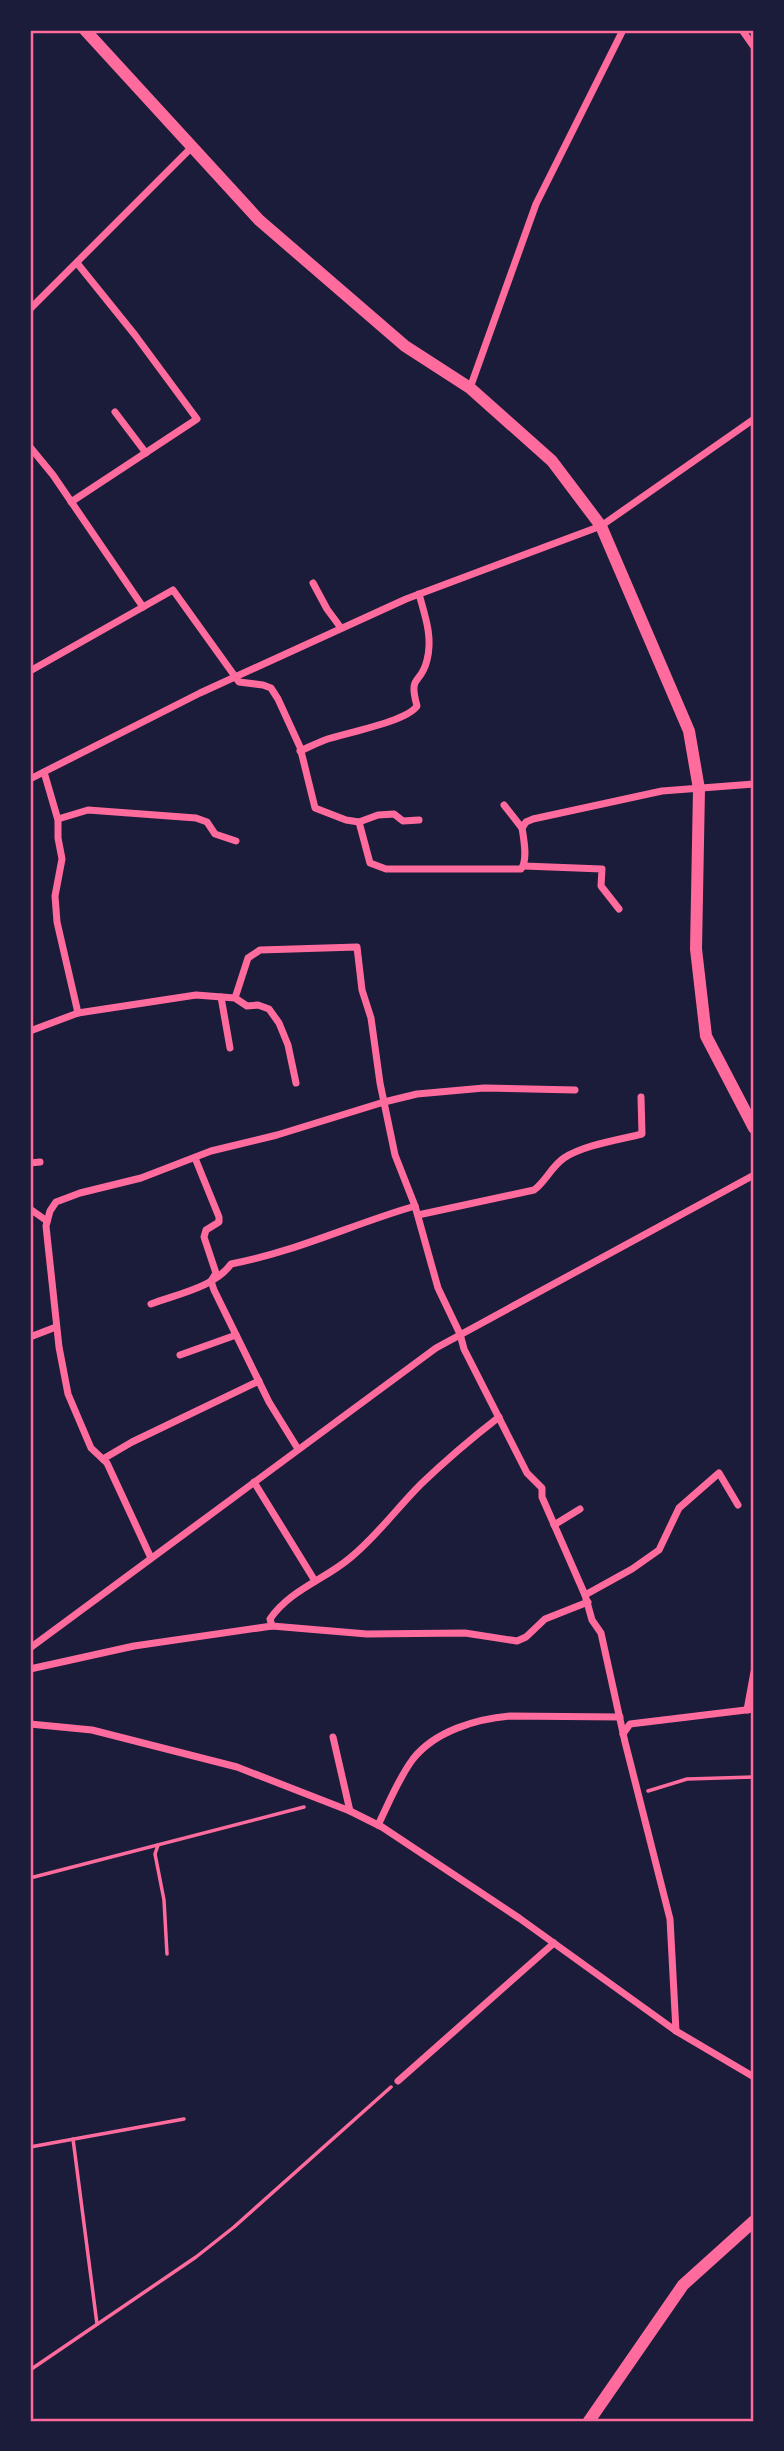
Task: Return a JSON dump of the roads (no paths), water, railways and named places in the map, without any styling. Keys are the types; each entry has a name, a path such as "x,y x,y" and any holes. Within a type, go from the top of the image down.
{"street":[{"path":"85,30 260,220 405,346 470,388 552,461 601,526 688,731 699,789 696,949 706,1036 754,1128"},
{"path":"470,388 536,204 623,30"},
{"path":"742,30 754,47"},
{"path":"30,309 192,147"},
{"path":"71,502 197,419 77,263"},
{"path":"115,412 146,453"},
{"path":"30,779 236,676 341,628 419,594 601,526 754,419"},
{"path":"30,447 143,607"},
{"path":"313,583 341,628"},
{"path":"30,671 173,590 239,682 271,688 300,751 315,808 359,822 379,815 394,814 403,821 419,820"},
{"path":"300,751 413,711 416,706 412,690 414,681 421,675 427,663 429,648 429,631 419,594"},
{"path":"44,772 58,819 62,859 55,897 57,922 78,1013"},
{"path":"522,828 526,822 533,819 662,791 754,783"},
{"path":"504,805 522,828 524,866"},
{"path":"58,819 88,810 196,818 207,822 215,834 236,841"},
{"path":"359,822 370,863 377,867 521,869 524,866 602,869 601,886 618,909"},
{"path":"235,999 247,958 260,950 358,947 362,990 371,1018 395,1155 418,1215 438,1288 460,1334 464,1349 527,1473 542,1488 542,1497 586,1599 592,1620 601,1633 623,1734 670,1919 676,2031"},
{"path":"30,1031 78,1013 196,995 235,999 247,1006 258,1005 269,1009 279,1023 288,1045 296,1083"},
{"path":"221,997 230,1048"},
{"path":"152,1558 107,1463 91,1448 68,1394 56,1327 47,1221 56,1202 80,1193 141,1178 195,1158 417,1094 484,1088 575,1090"},
{"path":"418,1215 534,1190 543,1184 554,1166 565,1157 611,1141 642,1134 641,1097"},
{"path":"195,1158 219,1217 219,1222 206,1230 204,1237 216,1273 211,1281"},
{"path":"30,1163 40,1162"},
{"path":"30,1648 436,1348 754,1175"},
{"path":"151,1304 211,1281 224,1274 231,1264 286,1251 415,1206"},
{"path":"30,1209 47,1221"},
{"path":"211,1281 269,1402 298,1449"},
{"path":"30,1337 56,1327"},
{"path":"180,1355 236,1335"},
{"path":"103,1460 132,1441 259,1381"},
{"path":"272,1626 270,1619 285,1600 349,1559 376,1534 421,1484 499,1417"},
{"path":"30,1669 134,1646 272,1626 367,1634 465,1633 517,1641 526,1637 545,1619 586,1599 659,1550 679,1508 719,1473 738,1505"},
{"path":"254,1482 315,1581"},
{"path":"554,1525 580,1509"},
{"path":"623,1734 630,1724 750,1709 754,1672"},
{"path":"378,1825 397,1785 415,1757 447,1732 494,1717 620,1717"},
{"path":"30,1724 92,1730 223,1764 350,1811 378,1825 554,1943 676,2031 754,2077"},
{"path":"332,1737 350,1811"},
{"path":"398,2081 554,1943"},
{"path":"589,2421 683,2285 754,2221"}]}
